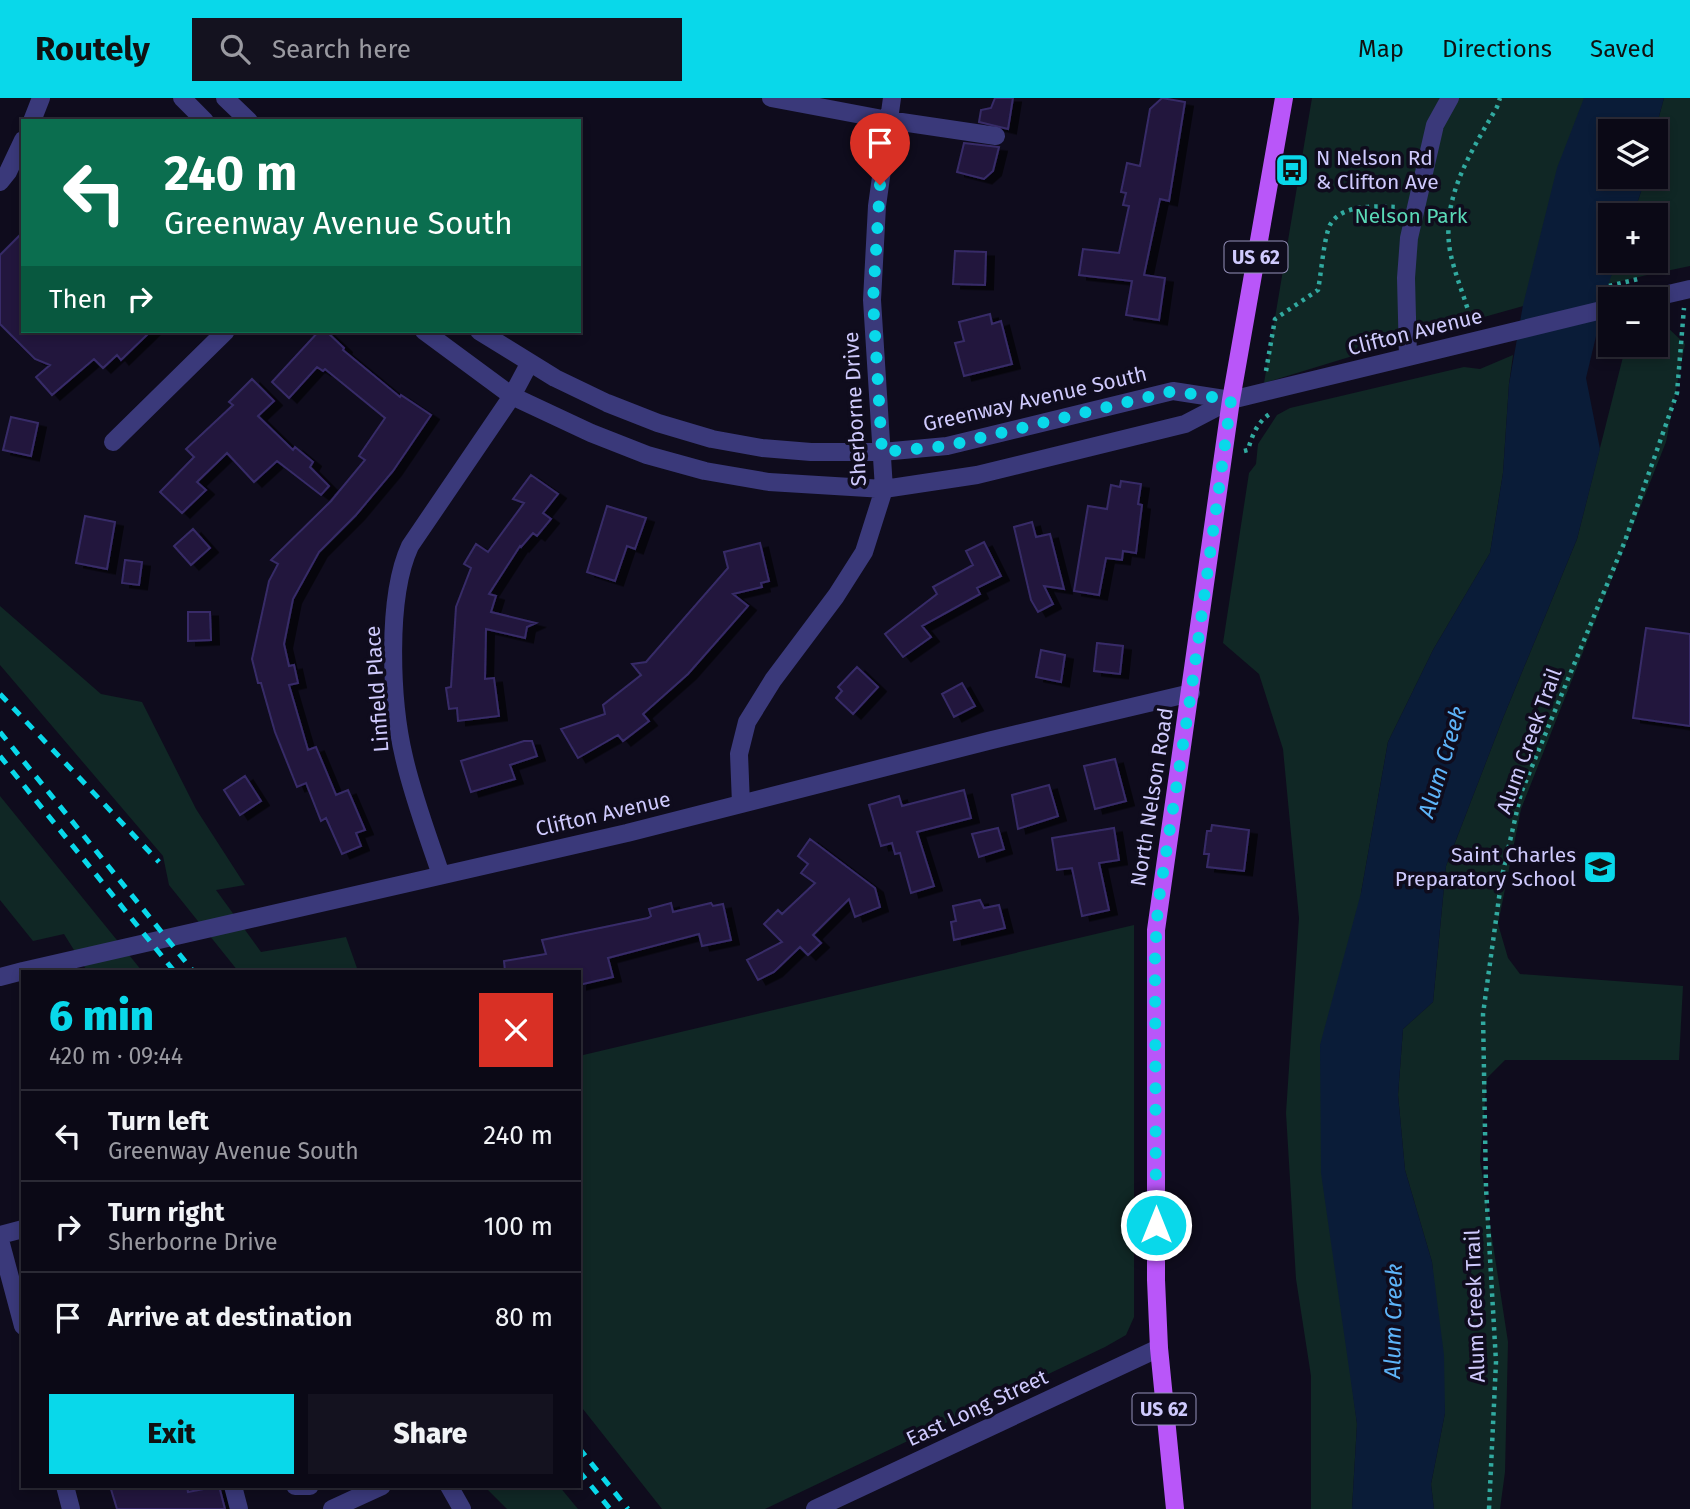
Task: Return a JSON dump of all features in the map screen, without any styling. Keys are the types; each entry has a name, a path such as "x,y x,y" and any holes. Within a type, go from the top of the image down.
{"main road":[{"name":"North Nelson Road","path":"1175,1509 1158,1348 1156,930 1231,400 1284,98"}],"street":[{"path":"33,119 41,98"},
{"path":"182,98 203,119"},
{"path":"225,98 247,119"},
{"path":"771,98 888,120 996,136"},
{"name":"Sherborne Drive","path":"741,804 739,754 747,722 773,680 836,596 864,552 884,489 873,300 877,206 892,98"},
{"path":"1408,357 1406,278 1409,239 1435,125 1450,98"},
{"path":"0,182 8,172 21,144"},
{"path":"1668,297 1688,296"},
{"name":"Clifton Avenue","path":"1231,400 1598,311"},
{"path":"113,442 224,333"},
{"path":"427,333 512,396 592,433 647,455 705,471 769,482 884,489 977,475 1185,424 1231,400"},
{"name":"Greenway Avenue South","path":"482,333 529,364 607,403 658,423 712,439 811,452 882,452 947,446 1173,391 1231,400"},
{"name":"Linfield Place","path":"441,875 403,754 394,668 396,595 403,562 410,546 512,396 529,364"},
{"name":"Clifton Avenue","path":"48,969 627,833 992,740 1191,693"},
{"name":"Clifton Avenue","path":"0,977 21,972"},
{"path":"21,1230 0,1237 21,1318"},
{"name":"East Long Street","path":"816,1509 1158,1348"},
{"path":"66,1488 71,1509"},
{"path":"234,1488 239,1509"},
{"path":"332,1509 378,1488"},
{"path":"450,1488 462,1509"}],"path":[{"path":"1475,340 1450,252 1448,218 1464,162 1500,98"},
{"path":"1224,455 1248,450 1258,426 1275,319 1318,290 1330,225 1339,215 1379,206 1416,208 1448,218"},
{"name":"Alum Creek Trail","path":"1489,1509 1496,1362 1486,1188 1483,1014 1502,876 1521,793 1625,541 1677,393 1683,310 1688,296"},
{"path":"1258,426 1266,416 1282,408"}],"green space":[{"name":"Nelson Park","path":"1312,98 1619,98 1613,119 1598,119 1598,189 1610,189 1610,203 1598,203 1598,273 1610,273 1610,278 1612,273 1658,273 1529,304 1264,383"},
{"name":"Nelson Park","path":"1664,98 1690,98 1690,266 1668,271 1668,203 1637,203 1642,189 1668,189 1668,119 1658,119"},
{"path":"1668,328 1685,344 1666,442 1521,809 1498,924 1508,958 1520,974 1683,986 1679,1060 1505,1060 1487,1078 1480,1160 1508,1342 1505,1472 1500,1509 1434,1509 1431,1484 1445,1413 1432,1262 1405,1170 1398,1095 1403,1029 1433,1002 1446,866 1503,718 1577,539 1623,357 1668,357"},
{"path":"1513,355 1503,473 1490,553 1433,650 1388,742 1361,893 1344,1321 1357,1424 1352,1509 1311,1509 1311,1376 1296,1279 1286,1113 1299,918 1283,749 1259,674 1223,643 1249,473 1256,464 1258,444 1277,415 1290,408 1464,367 1480,369"},
{"path":"0,606 101,694 142,702 196,809 245,885 216,890 261,952 346,937 358,970 237,970 169,885 163,856 0,665"},
{"path":"0,796 141,970 86,970 64,934 33,941 0,900"},
{"path":"1134,925 1134,1317 1126,1335 765,1509 662,1509 581,1407 581,1056"},
{"path":"486,1488 561,1488 578,1509 507,1509"}],"water":[{"name":"Alum Creek","path":"1584,98 1664,98 1658,119 1598,119 1598,189 1642,189 1637,203 1598,203 1598,273 1612,273 1608,287 1598,287 1598,328 1586,378 1600,449 1577,539 1503,718 1446,866 1433,1002 1403,1029 1398,1095 1405,1170 1432,1262 1444,1355 1445,1413 1431,1484 1434,1509 1352,1509 1357,1424 1321,1173 1320,1045 1361,893 1388,742 1433,650 1490,553 1503,473 1509,384 1523,305 1557,168"}],"building":[{"path":"995,98 1013,98 1008,129 979,122 981,110 991,108"},
{"path":"1162,98 1185,102 1169,201 1160,199 1144,275 1165,278 1159,320 1126,315 1132,281 1079,275 1083,249 1119,253 1129,206 1123,205 1126,193 1121,192 1127,163 1140,166 1150,109"},
{"path":"964,143 999,147 993,171 984,179 957,172"},
{"path":"21,234 21,333 149,333 121,360 117,355 103,368 94,359 52,395 36,377 50,365 35,359 0,324 0,255"},
{"path":"955,251 986,252 985,285 953,284"},
{"path":"990,314 992,324 1001,321 1012,364 964,376 955,343 964,341 959,322"},
{"path":"317,333 328,333 343,350 400,397 401,395 431,415 393,471 356,515 319,552 293,599 284,644 289,666 294,665 298,683 289,685 308,750 316,747 336,795 348,790 365,830 356,833 361,846 342,854 326,818 321,821 306,783 297,787 275,732 252,659 269,581 278,564 271,560 331,501 365,460 359,456 385,418 325,369 323,371 317,367 289,398 272,382"},
{"path":"252,379 274,401 258,416 293,450 295,447 313,462 310,467 329,486 321,495 277,461 254,482 227,453 197,482 206,490 182,513 160,492 194,457 186,449 233,405 229,402"},
{"path":"11,417 38,423 31,456 3,450"},
{"path":"531,475 558,494 543,513 551,519 537,536 533,533 520,546 489,594 496,596 491,612 536,623 527,627 525,638 486,629 485,679 494,678 499,716 458,721 457,708 449,709 446,688 451,687 456,607 471,568 464,564 476,544 488,552 524,503 513,499"},
{"path":"1121,481 1141,484 1138,504 1142,505 1136,553 1123,551 1122,560 1106,558 1099,595 1074,591 1088,506 1107,509 1111,485 1120,487"},
{"path":"607,506 646,518 635,549 627,546 615,581 587,572"},
{"path":"85,516 115,522 107,569 76,563"},
{"path":"1032,522 1036,537 1050,534 1064,589 1044,586 1053,604 1038,612 1031,600 1014,527"},
{"path":"193,529 210,548 191,565 174,546"},
{"path":"984,542 1001,576 977,588 980,594 922,626 931,637 903,657 885,634 937,594 933,587 973,565 966,551"},
{"path":"760,543 769,581 761,583 762,587 733,594 748,606 688,674 643,714 649,721 623,741 618,735 578,758 561,729 605,714 603,705 641,675 632,664 646,662 728,568 724,552"},
{"path":"125,560 142,562 139,585 122,583"},
{"path":"188,612 210,612 211,640 188,641"},
{"path":"1646,628 1690,634 1690,726 1633,718"},
{"path":"1097,643 1123,646 1120,674 1094,671"},
{"path":"1041,650 1065,655 1061,682 1036,677"},
{"path":"857,667 878,687 853,714 836,698 842,691 838,687"},
{"path":"962,683 975,706 954,717 942,694"},
{"path":"524,741 532,741 537,756 510,765 515,779 471,792 461,761"},
{"path":"1115,759 1126,801 1095,809 1084,766"},
{"path":"245,776 261,801 240,815 224,790"},
{"path":"1049,785 1058,816 1018,829 1012,795"},
{"path":"964,790 971,818 917,832 934,886 911,893 900,853 895,854 892,843 881,846 869,805 899,796 902,806"},
{"path":"1212,825 1249,830 1244,871 1207,867 1209,854 1204,854 1207,831 1211,831"},
{"path":"998,828 1004,849 979,857 972,834"},
{"path":"1114,828 1119,860 1099,863 1109,910 1082,916 1072,868 1057,870 1052,838"},
{"path":"810,839 875,888 880,907 855,917 849,899 813,935 821,943 808,955 800,947 774,972 758,980 747,960 782,942 764,924 778,910 782,914 815,883 801,873 808,864 798,856"},
{"path":"980,900 984,908 999,905 1005,928 954,940 951,922 956,921 953,906"},
{"path":"671,903 673,912 711,903 713,906 723,904 731,940 702,946 699,934 608,958 613,977 581,985 581,970 505,970 504,961 546,954 542,940 648,918 651,916 649,909"},
{"path":"111,1488 187,1488 188,1492 220,1488 225,1509 117,1509"}],"railway":[{"path":"0,694 159,862"},
{"path":"0,732 192,970"},
{"path":"0,756 173,970"},
{"path":"581,1450 628,1509"},
{"path":"581,1473 610,1509"}],"place":[{"name":"N Nelson Rd & Clifton Ave","path":"1292,170"},
{"name":"Saint Charles Preparatory School","path":"1600,867"}],"route":[{"path":"880,185 873,300 882,452 947,446 1173,391 1231,400 1191,693 1158,905 1155,954 1156,1225"}]}
